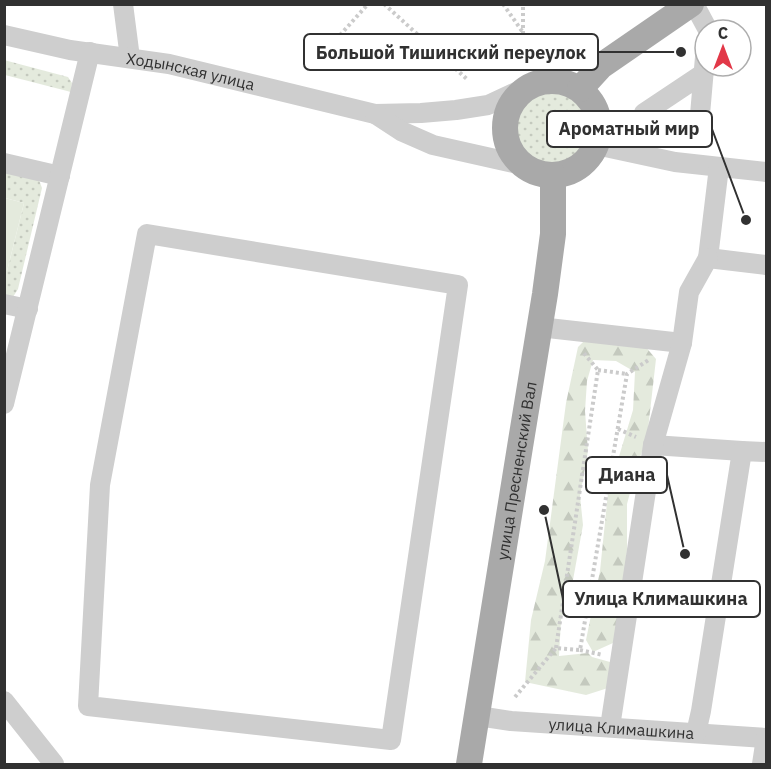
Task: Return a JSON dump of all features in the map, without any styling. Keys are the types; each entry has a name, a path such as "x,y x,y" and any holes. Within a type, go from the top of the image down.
{"main road":[{"path":"580,89 601,66 692,4"},
{"path":"525,75 537,82 559,80 580,89 594,104 600,124 599,135 591,155 584,163 564,174 542,174 522,165 513,155 504,131 505,118 525,75"},
{"name":"улица Пресненский Вал","path":"470,765 553,234 553,175"}],"street":[{"path":"123,4 130,58"},
{"path":"692,4 701,18"},
{"name":"Ходынская улица","path":"4,35 70,50 169,64 375,114 421,113 488,105 525,75"},
{"path":"4,404 90,52"},
{"name":"Ходынская улица","path":"375,114 401,131 433,145 522,165"},
{"path":"596,145 675,162 766,172"},
{"path":"4,163 60,176"},
{"path":"610,727 653,445 689,291 708,258 719,167"},
{"path":"147,234 458,285 391,740 87,706 100,485 147,234"},
{"path":"708,258 766,265"},
{"path":"4,304 28,309"},
{"path":"539,327 677,342"},
{"path":"653,445 766,452"},
{"path":"696,733 742,451"},
{"path":"4,701 54,765"},
{"name":"улица Климашкина","path":"478,716 512,721 766,738"},
{"path":"762,765 766,738"}],"path":[{"path":"324,53 368,4"},
{"path":"384,4 468,80"},
{"path":"503,4 523,32"},
{"path":"523,4 525,75"},
{"path":"577,345 598,370 627,374 677,342"},
{"path":"515,697 556,648 598,370"},
{"path":"556,648 580,650 627,374"}],"green space":[{"path":"4,60 68,77 72,83 71,92 5,75"},
{"path":"552,87 568,90 581,99 590,112 593,128 590,144 581,157 568,166 552,169 536,166 523,157 514,144 511,128 514,112 523,99 536,90"},
{"path":"5,171 39,180 42,188 18,289 13,297 5,298 5,270 7,271 24,203 5,198"},
{"path":"5,198 24,203 7,271 4,270"},
{"path":"588,337 644,345 656,359 647,438 627,504 624,598 613,643 593,652 586,640 600,571 608,493 633,410 635,372 616,361 593,360 587,381 585,411 588,451 580,496 583,525 573,580 561,620 559,656 588,653 592,657 610,662 608,688 586,695 525,682 531,620 545,561 566,403 578,347"}],"place":[{"name":"Большой Тишинский переулок","path":"681,52"},
{"name":"Ароматный мир","path":"746,220"},
{"name":"Улица Климашкина","path":"544,510"},
{"name":"Диана","path":"685,554"}]}
